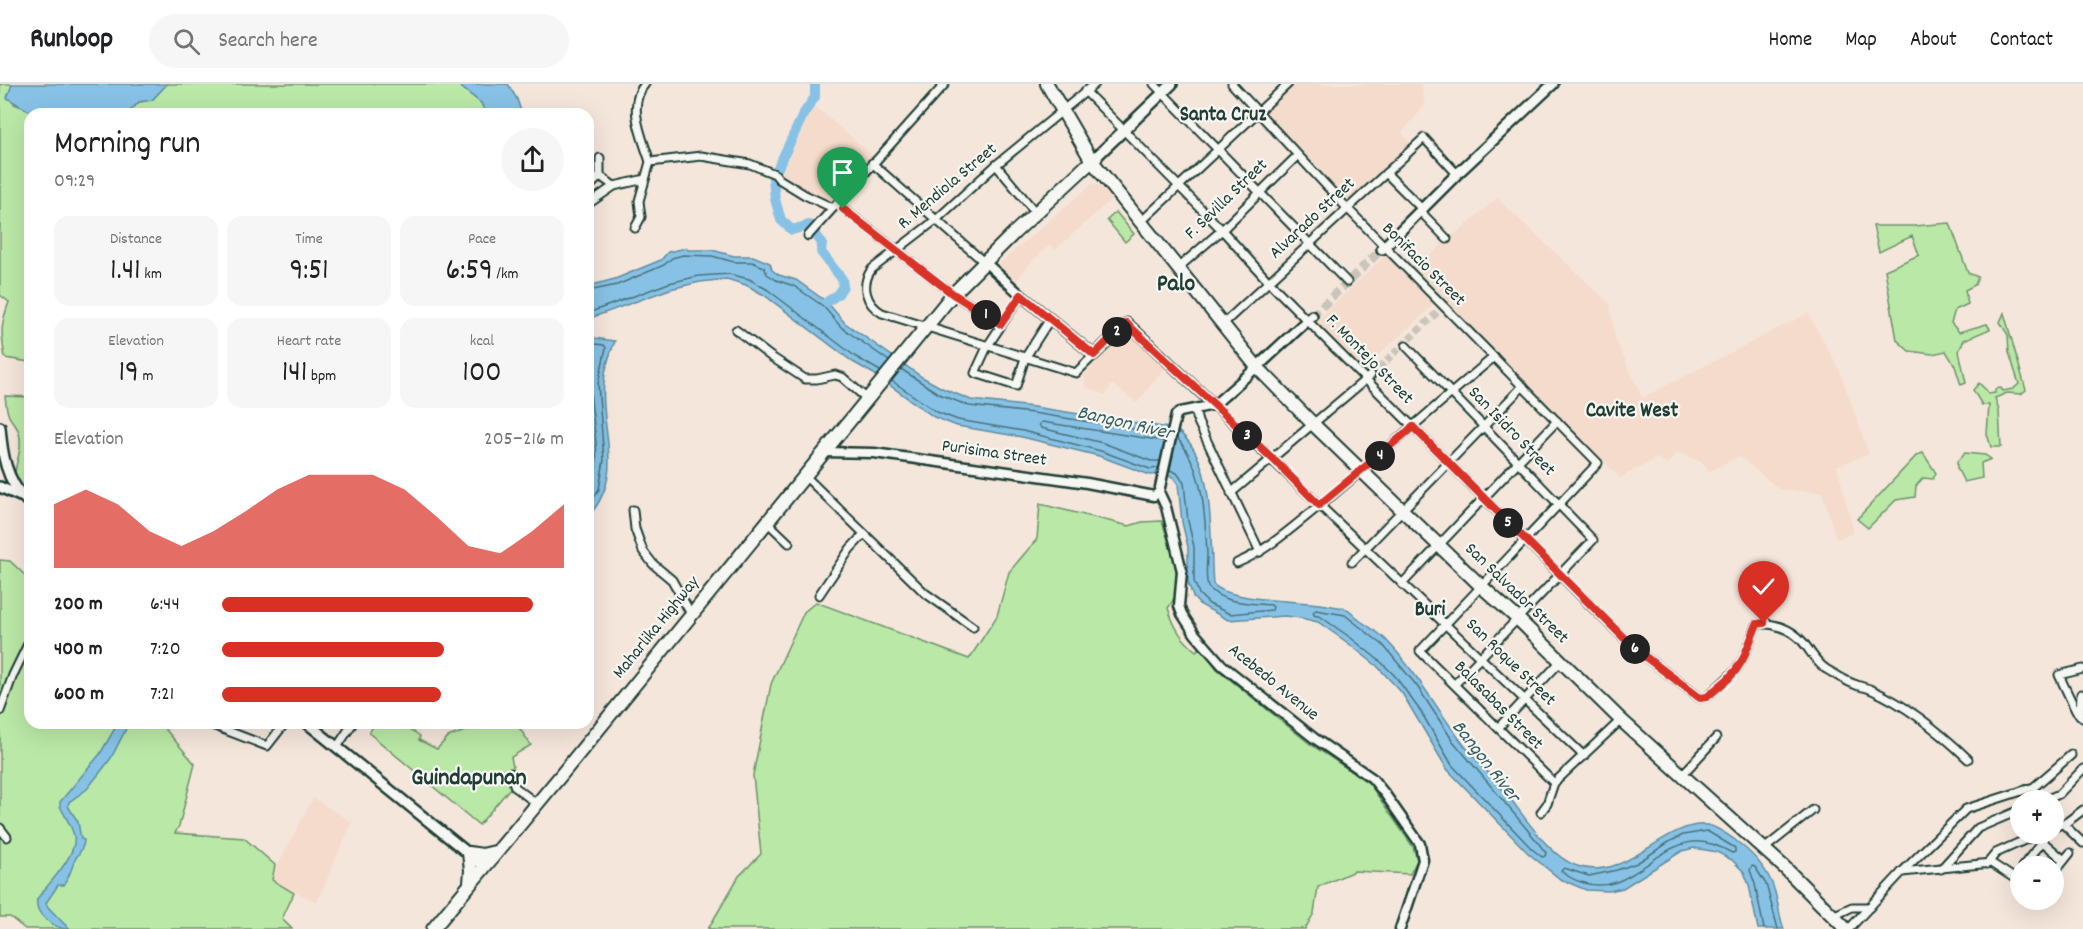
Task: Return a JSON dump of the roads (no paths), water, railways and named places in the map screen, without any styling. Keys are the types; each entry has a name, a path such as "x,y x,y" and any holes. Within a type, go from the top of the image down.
{"highway":[{"name":"San Salvador Street","path":"1047,84 1065,108 1097,162 1169,258 1179,267 1257,367 1313,424 1621,720 1764,849 1848,929"},
{"name":"San Salvador Street","path":"1055,84 1065,108"},
{"name":"San Salvador Street","path":"1097,162 1174,254 1179,267"},
{"path":"986,263 1036,213 1097,162"},
{"path":"986,263 1019,238 1097,162"},
{"name":"Maharlika Highway","path":"432,929 537,804 925,326 953,294 986,263"},
{"path":"470,884 469,854 482,855 495,852"}],"main road":[{"path":"1097,162 1123,130 1172,84"},
{"path":"1383,248 1457,174 1553,84"},
{"path":"1257,367 1310,318"},
{"path":"0,426 0,444 10,487 3,488"},
{"path":"9,477 24,497"},
{"path":"3,488 24,499"},
{"path":"314,729 484,866"}],"street":[{"path":"635,228 641,217 639,201 650,162 638,124 636,104 645,84"},
{"path":"808,236 945,84"},
{"name":"R. Mendiola Street","path":"925,326 874,309 868,301 866,292 867,276 872,269 937,219 996,165 1095,84"},
{"path":"1154,84 1347,282"},
{"name":"Bonifacio Street","path":"1232,84 1383,248 1598,463 1560,504"},
{"path":"1145,218 1288,84"},
{"name":"F. Montejo Street","path":"1085,91 1222,230 1268,281 1310,318 1369,377 1413,427 1483,499 1635,649 1700,698 1707,697 1736,670 1757,624 1764,623 1789,630 1802,641 1819,664 1853,684 1870,689 1903,706 1968,759"},
{"name":"Alvarado Street","path":"1222,324 1424,138 1457,174"},
{"path":"650,162 701,156 750,164 775,174 779,179 805,195 835,206 953,294 1001,324"},
{"name":"F. Sevilla Street","path":"1179,267 1222,230 1297,156"},
{"path":"594,182 600,176 600,158"},
{"path":"872,163 1021,295 1094,355 1076,373 925,326"},
{"path":"996,165 1036,213"},
{"path":"1386,173 1447,239"},
{"path":"600,176 615,186"},
{"path":"594,200 615,186 645,179"},
{"path":"1021,295 987,347 975,373 1016,386 1025,358 1050,319"},
{"name":"San Roque Street","path":"1094,355 1126,323 1273,459 1584,756"},
{"path":"736,330 805,379 818,380 835,375 842,377 866,398"},
{"name":"San Isidro Street","path":"1406,346 1593,540 1560,575"},
{"path":"1237,563 1260,552 1319,505 1494,357"},
{"path":"1159,492 1177,413 1214,405 1257,367"},
{"path":"1231,493 1369,377"},
{"path":"1352,562 1522,386"},
{"path":"1195,410 1198,422 1260,552"},
{"path":"1402,584 1557,421"},
{"name":"Purisima Street","path":"822,452 874,453 1087,483 1154,496 1159,492"},
{"path":"804,475 925,593 973,627"},
{"name":"Acebedo Avenue","path":"1159,492 1166,507 1182,570 1179,606 1195,634 1222,665 1314,738 1372,778 1420,844 1423,860 1400,929"},
{"path":"1446,625 1560,504"},
{"path":"633,510 635,529 643,550 653,564 672,580 691,614"},
{"path":"766,521 789,543"},
{"path":"819,595 850,549 864,534"},
{"path":"1455,684 1560,575"},
{"name":"Balasabas Street","path":"1446,625 1420,651 1554,783"},
{"path":"0,711 24,652"},
{"path":"1499,727 1561,661"},
{"path":"2082,716 2059,675 2083,669"},
{"path":"2070,698 2082,694 2082,716"},
{"path":"1541,812 1554,783 1621,720"},
{"path":"223,729 267,746 280,729"},
{"path":"337,747 349,729"},
{"path":"1682,775 1716,738"},
{"path":"1848,929 1966,809 2034,787 2071,755"},
{"path":"2063,790 2083,769"},
{"path":"510,772 514,787 537,804"},
{"path":"1764,849 1813,810"},
{"path":"2064,823 2083,810"},
{"path":"1941,869 1978,828 2010,814"},
{"path":"2064,825 2083,843"},
{"path":"0,828 7,837"},
{"path":"1987,864 1996,853 2016,844"},
{"path":"2031,856 2041,844"},
{"path":"2046,844 2060,856"},
{"path":"2064,860 2070,853"},
{"path":"1902,872 1991,863 2010,876"},
{"path":"1833,916 1852,907 1870,907"}],"water":[{"path":"12,84 167,84 152,100 139,102 133,108 24,108 7,98"},
{"path":"457,84 508,84 520,108 483,108 481,103"},
{"name":"Bangon River","path":"686,248 688,250 712,250 734,256 753,256 770,263 772,270 779,275 796,280 827,302 845,323 922,377 971,400 1034,407 1175,429 1189,442 1199,459 1205,479 1211,523 1213,584 1222,590 1249,597 1315,603 1349,610 1382,636 1398,653 1463,744 1547,845 1567,861 1577,866 1595,869 1612,866 1629,859 1675,832 1691,826 1707,825 1722,831 1756,858 1773,886 1784,929 1758,929 1744,872 1732,860 1717,852 1694,848 1682,851 1623,888 1609,891 1586,890 1560,879 1528,853 1447,769 1402,693 1377,666 1348,643 1318,622 1285,616 1228,620 1199,604 1193,597 1188,582 1188,547 1182,522 1178,484 1173,477 1163,474 1150,475 1099,456 1022,437 957,426 934,417 874,374 853,362 764,295 746,285 727,279 670,289 594,317 594,284 615,279 661,260 668,252"},
{"path":"594,338 615,341 604,382 603,400 609,468 600,501 594,509"},
{"path":"115,729 126,729 111,758 87,789 69,802 68,806 78,822 84,843 64,885 58,885 46,903 69,929 58,927 42,916 37,899 67,860 74,844 73,832 60,802 100,754"}],"waterway":[{"path":"815,84 815,97 804,113 773,178 775,199 781,220 792,230 809,225 822,243 821,252 842,279 843,286 838,294 827,302"}],"tunnel":[{"path":"1312,316 1382,249"},
{"path":"1371,375 1441,309"}],"district":[{"name":"Santa Cruz","path":"1223,116"},
{"name":"Palo","path":"1176,285"},
{"name":"Cavite West","path":"1632,412"},
{"name":"Buri","path":"1430,611"},
{"name":"Guindapunan","path":"469,779"}]}
